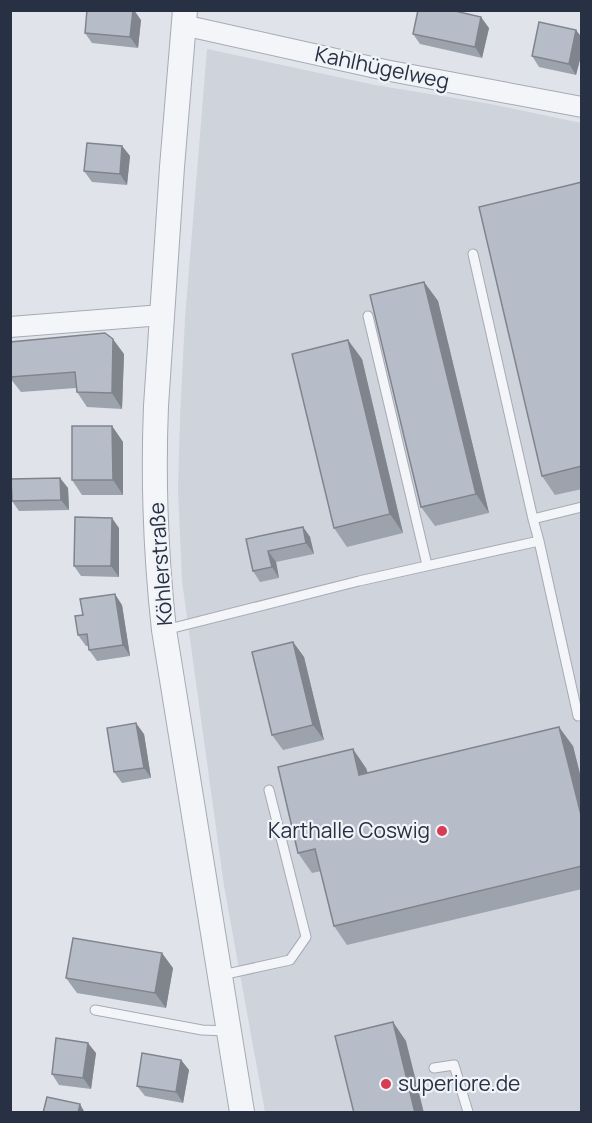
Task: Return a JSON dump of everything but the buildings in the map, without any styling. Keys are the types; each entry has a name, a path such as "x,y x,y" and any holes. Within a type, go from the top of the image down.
{"street":[{"name":"Kahlhügelweg","path":"184,18 385,70 582,107"},
{"name":"Köhlerstraße","path":"184,18 155,431 159,585 164,630 242,1113"},
{"path":"10,327 162,315"}],"lane":[{"path":"473,254 578,716"},
{"path":"368,316 427,565"},
{"path":"533,519 582,507"},
{"path":"164,630 359,581 538,541"},
{"path":"219,975 290,960 306,937 269,789"},
{"path":"94,1010 202,1030 228,1031"},
{"path":"434,1068 454,1065 468,1113"}],"shaded area":[{"path":"207,49 375,85 491,104 581,123 581,1112 265,1112 224,886 182,581 178,489 180,418 185,318"}],"place":[{"name":"Karthalle Coswig","path":"442,831"},
{"name":"superiore.de","path":"386,1084"}]}
